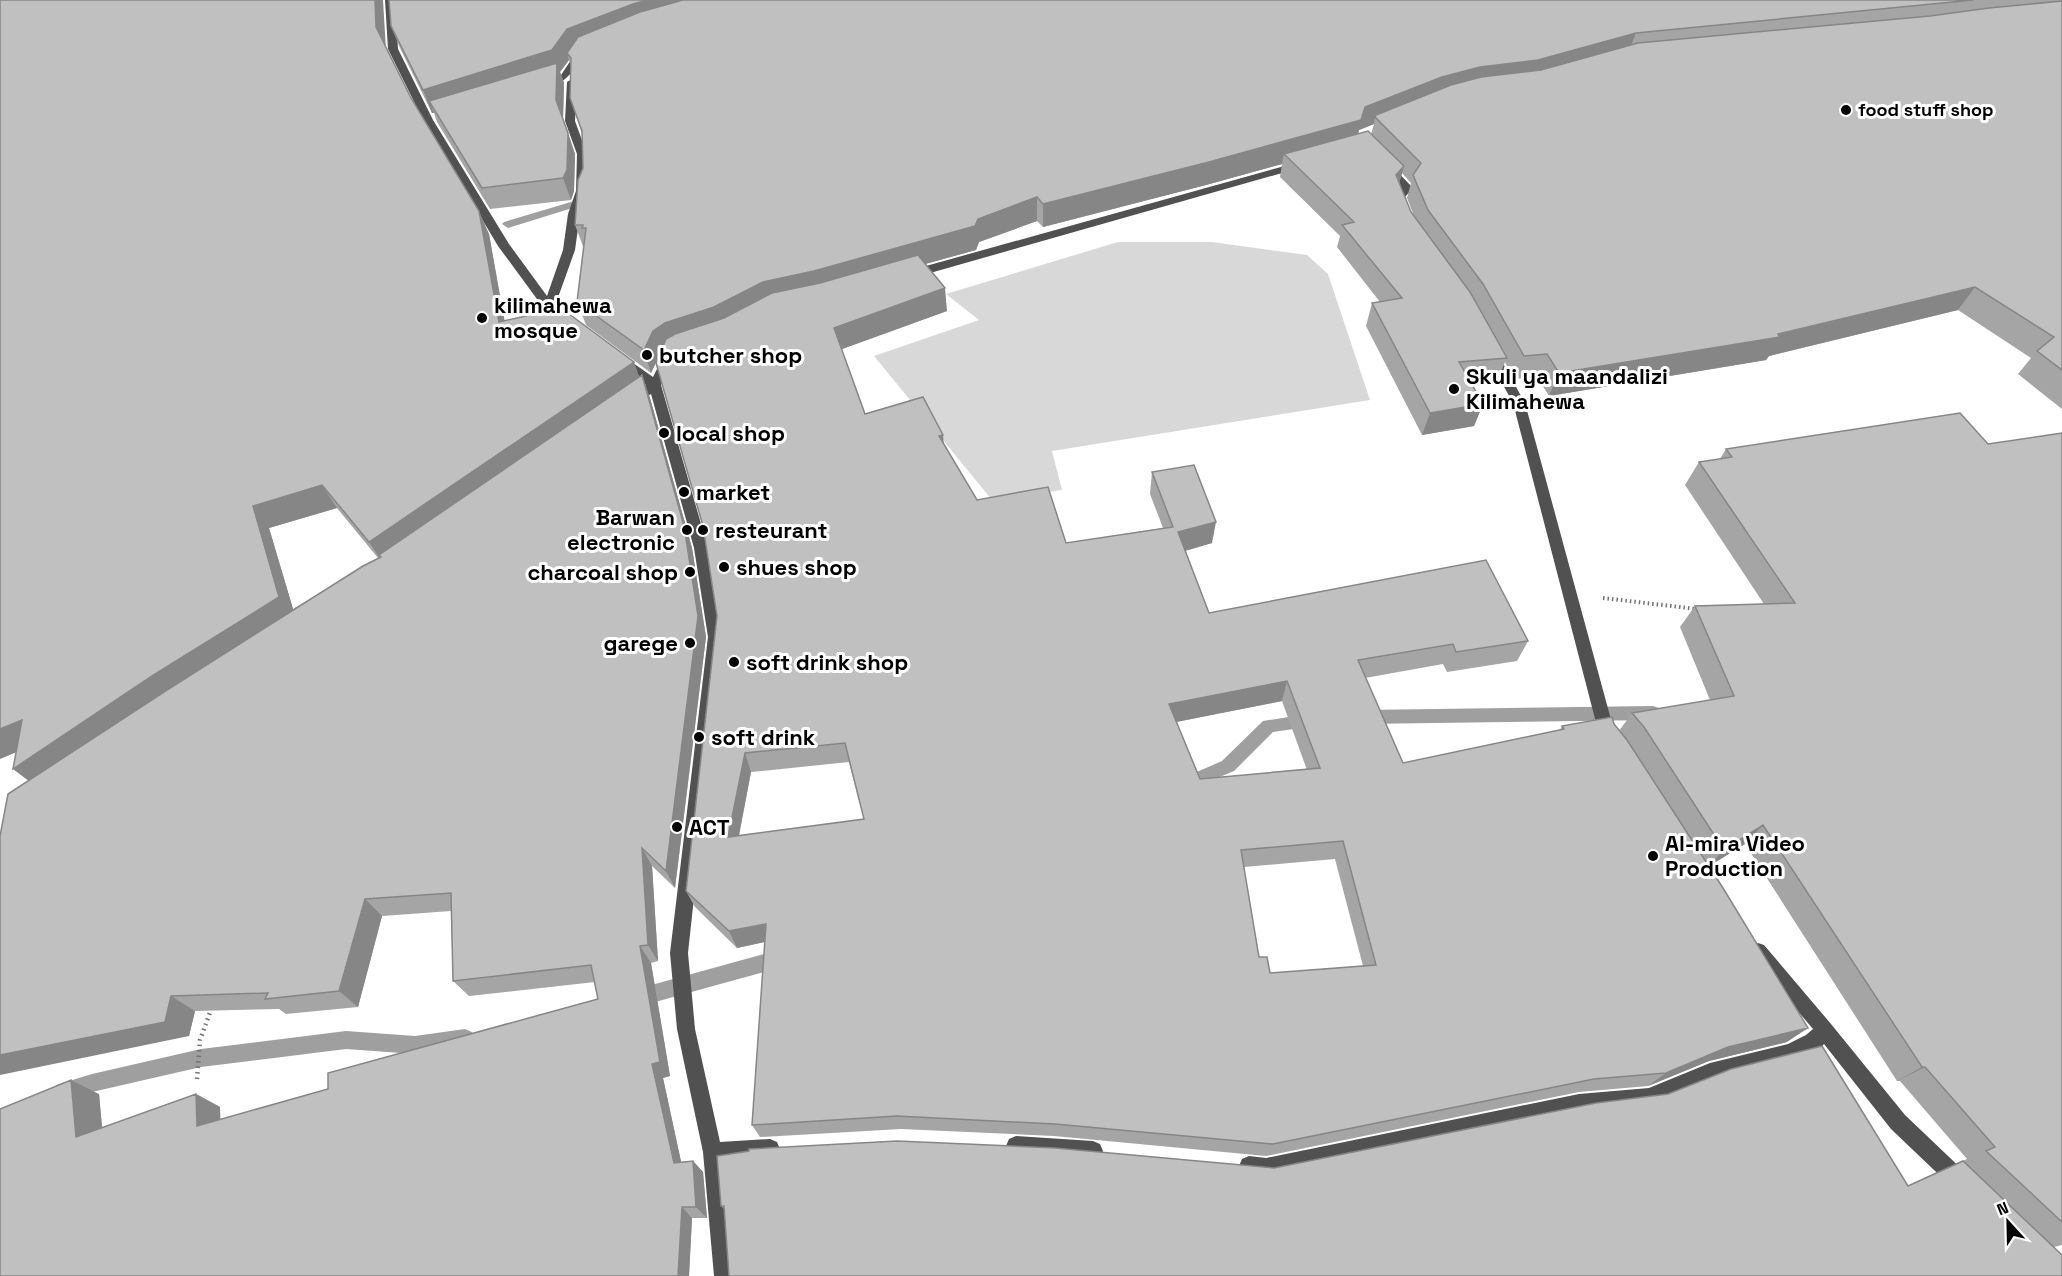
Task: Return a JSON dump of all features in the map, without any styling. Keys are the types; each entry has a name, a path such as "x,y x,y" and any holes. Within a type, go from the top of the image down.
{"street":[{"path":"390,0 393,49 434,118 504,246 549,307 578,328"},
{"path":"528,90 565,77 579,56 590,52"},
{"path":"549,307 569,250 574,214 582,191 582,154 570,121 571,81 565,77"},
{"path":"1373,154 1407,188 1398,197 1409,225"},
{"path":"899,278 1308,163"},
{"path":"1486,342 1519,403 1608,737 1621,753"},
{"path":"607,350 655,385 701,548 715,638 679,953 686,1029 713,1152 724,1276"},
{"path":"626,405 655,385 666,358 677,351"},
{"path":"1748,939 1825,1030 1898,1122 1974,1195"},
{"path":"1231,1164 1266,1168 1579,1104 1649,1097 1710,1072 1789,1053 1813,1042 1825,1030"},
{"path":"995,1145 1113,1153"},
{"path":"713,1152 783,1148"}],"path":[{"path":"1570,594 1699,609"},
{"path":"197,1079 200,1040 216,997"}],"shaded area":[{"path":"1118,242 1212,242 1307,255 1328,274 1370,400 1052,451 1062,490 992,500 874,356 979,320 946,294"}],"building":[{"path":"0,0 375,0 376,27 411,98 479,211 499,322 561,308 634,362 369,542 322,485 253,506 279,597 152,676 13,769 22,720 0,729"},
{"path":"389,0 647,0 567,29 552,50 423,90 391,26"},
{"path":"683,0 1973,0 1636,33 1538,60 1480,67 1442,77 1365,107 1361,120 1043,204 1037,197 978,219 975,226 814,271 763,282 714,307 665,323 653,331 644,350 577,302 586,228 582,228 583,225 575,225 578,180 583,168 582,131 570,98 571,58 567,53 578,37 640,12"},
{"path":"2062,1 2062,370 2037,351 2054,337 1975,287 1778,334 1780,337 1559,373 1547,354 1524,356 1483,284 1428,210 1413,175 1421,163 1375,117 1451,85 1481,77 1541,70 1638,43 1930,16"},
{"path":"557,63 556,100 568,133 567,170 563,178 482,188 429,101"},
{"path":"1368,131 1404,166 1396,175 1411,212 1470,292 1507,358 1459,362 1483,404 1430,413 1372,303 1402,298 1342,225 1354,222 1284,154"},
{"path":"918,255 945,288 834,328 865,414 923,397 943,435 939,436 977,500 1048,487 1066,543 1173,527 1152,472 1194,465 1216,522 1178,532 1209,613 1486,560 1528,641 1456,652 1453,644 1358,660 1403,763 1564,729 1562,726 1612,717 1614,724 1627,740 1723,888 1808,1028 1728,1047 1666,1073 1594,1079 1273,1144 1055,1124 897,1116 752,1125 766,924 729,931 686,891 717,616 703,526 656,363 666,339 675,334 724,318 772,293 820,283","holes":["1287,681 1320,768 1200,779 1169,704","845,743 864,819 728,837 745,753","1343,841 1376,965 1270,973 1267,957 1259,957 1241,850"]},
{"path":"642,375 684,526 698,616 666,871 642,848 648,945 640,946 660,1062 652,1064 674,1163 693,1161 696,1207 682,1207 678,1276 0,1276 0,1109 71,1080 76,1137 196,1094 197,1126 328,1089 328,1073 598,999 591,965 453,981 451,893 365,899 339,991 265,999 268,993 171,996 165,1022 0,1055 0,836 8,794 167,690 363,566 381,557 379,555"},
{"path":"1960,413 1988,444 2062,433 2062,1222 1986,1151 1995,1147 1925,1067 1922,1067 1763,825 1724,850 1644,727 1632,713 1734,696 1695,606 1795,603 1699,462 1732,457 1726,449"},
{"path":"1822,1046 1908,1186 1963,1161 2062,1255 2062,1276 729,1276 724,1206 721,1206 717,1156 749,1151 749,1149 897,1141 1055,1148 1274,1168 1596,1103 1668,1094 1731,1069"}],"waterway":[{"path":"508,224 591,199"},
{"path":"1362,717 1653,713"},
{"path":"1182,786 1228,766 1269,726 1308,721"},
{"path":"637,998 782,958"},
{"path":"63,1092 92,1083 201,1058 346,1040 415,1045 465,1038"}],"place":[{"name":"food stuff shop","path":"1846,110"},
{"name":"kilimahewa mosque","path":"482,318"},
{"name":"butcher shop","path":"647,355"},
{"name":"Skuli ya maandalizi Kilimahewa","path":"1454,389"},
{"name":"local shop","path":"664,433"},
{"name":"market","path":"684,492"},
{"name":"Barwan electronic","path":"687,530"},
{"name":"resteurant","path":"703,530"},
{"name":"shues shop","path":"724,567"},
{"name":"charcoal shop","path":"690,572"},
{"name":"garege","path":"690,643"},
{"name":"soft drink shop","path":"734,662"},
{"name":"soft drink","path":"699,737"},
{"name":"ACT","path":"677,827"},
{"name":"Al-mira Video Production","path":"1653,856"}]}
